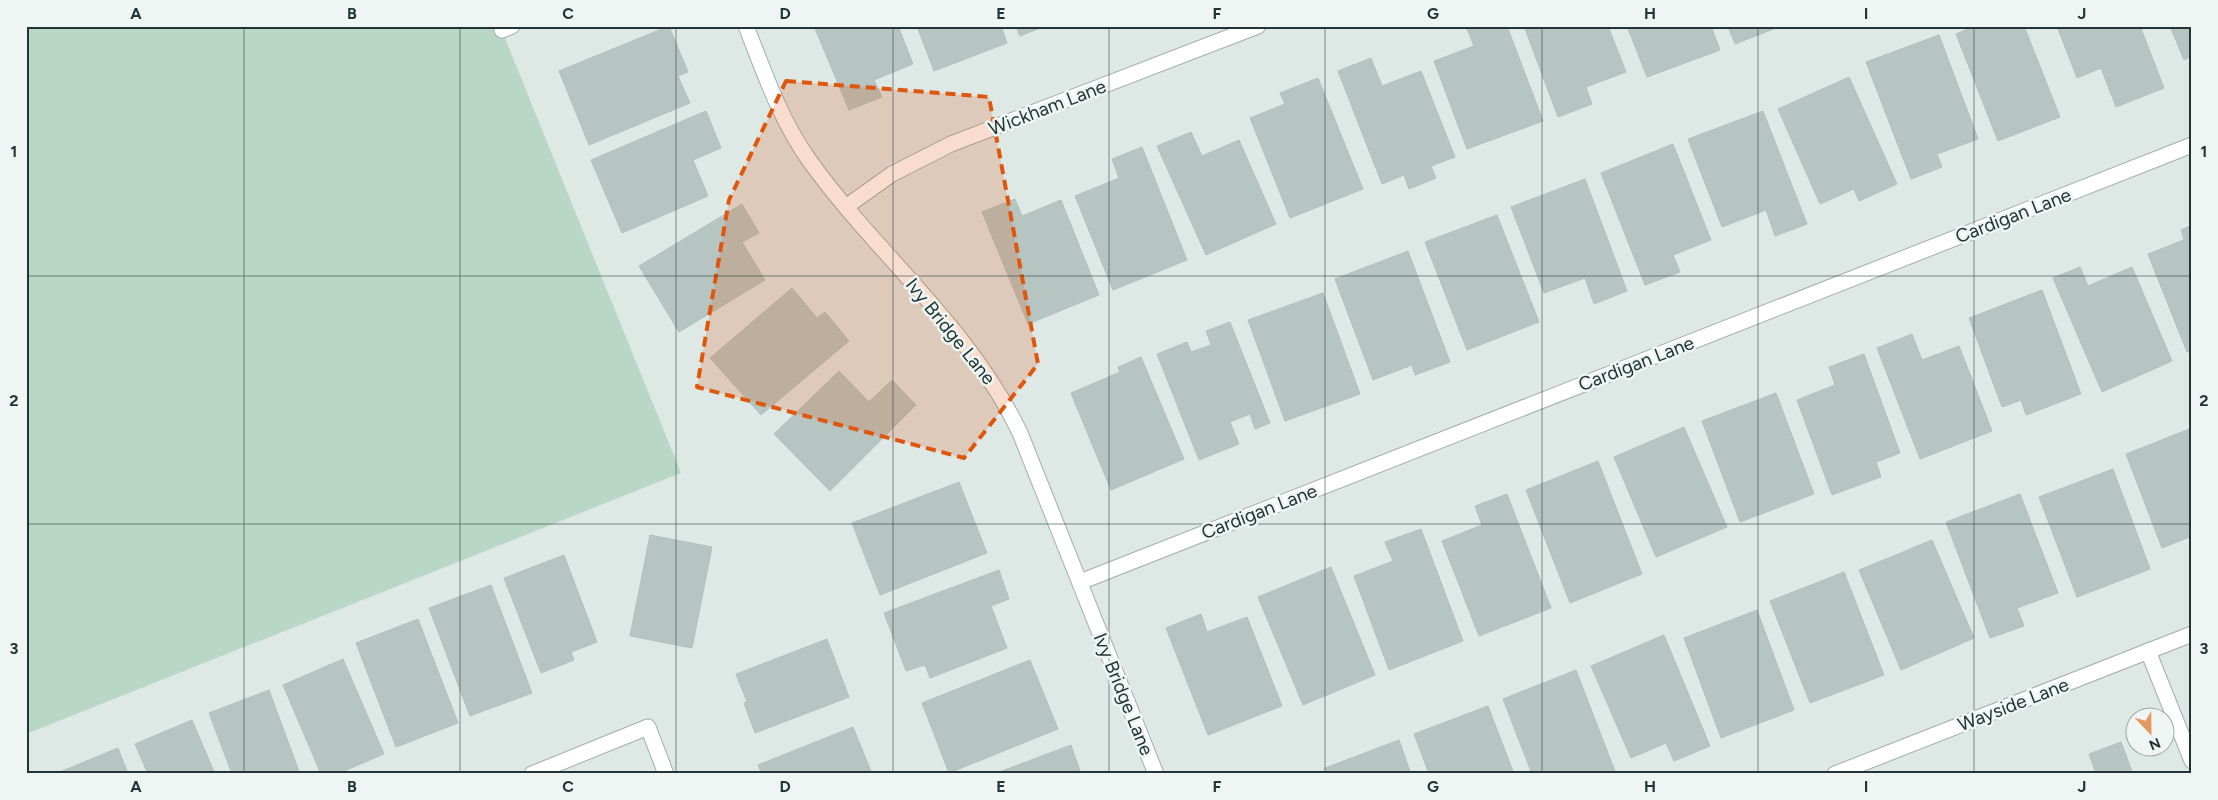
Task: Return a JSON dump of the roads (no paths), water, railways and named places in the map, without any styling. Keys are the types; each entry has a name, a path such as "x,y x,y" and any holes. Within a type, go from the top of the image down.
{"street":[{"name":"Ivy Bridge Lane","path":"746,26 791,132 820,174 968,346 997,388 1020,433 1156,774"},
{"name":"Wickham Lane","path":"847,206 892,174 951,144 1258,26"},
{"name":"Cardigan Lane","path":"1080,582 2192,145"},
{"name":"Wayside Lane","path":"1835,774 2192,634"},
{"path":"2148,651 2192,761"},
{"path":"532,774 648,728 666,774"}]}
